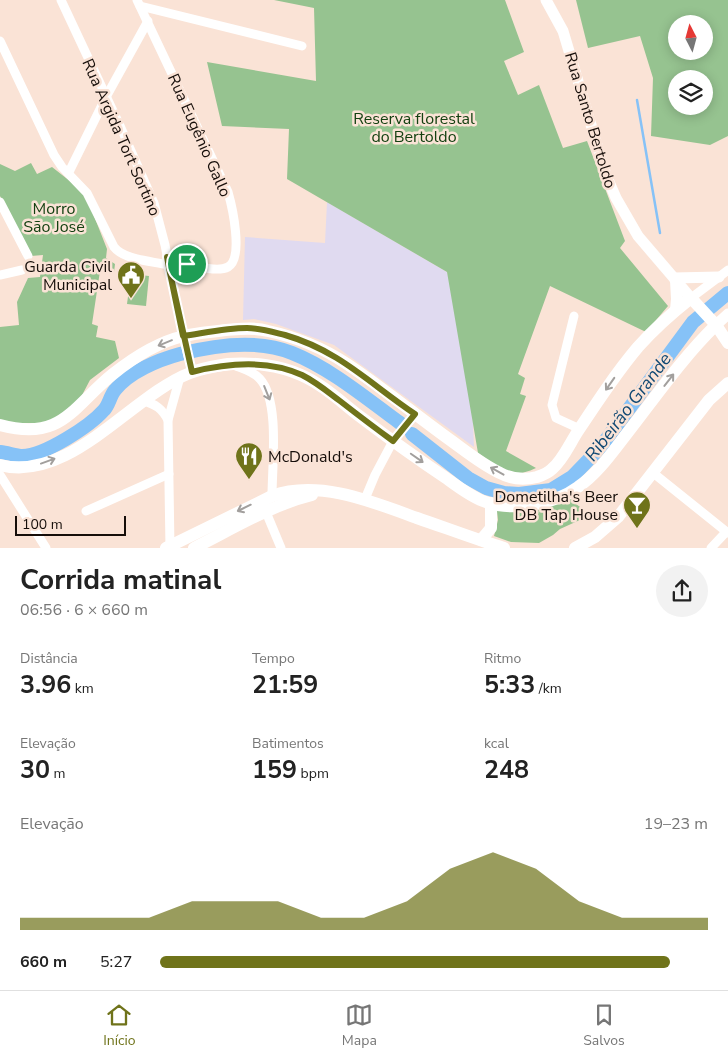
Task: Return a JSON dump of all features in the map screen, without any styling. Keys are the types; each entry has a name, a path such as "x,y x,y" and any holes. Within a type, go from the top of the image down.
{"main road":[{"path":"675,279 676,310"},
{"path":"0,425 14,429 44,427 70,416 112,375 153,348 247,328 267,330 311,344 345,363 494,470 519,479 535,477 552,470 616,375 638,348 676,310 695,303 728,343"},
{"path":"712,322 728,333"},
{"path":"0,465 16,468 30,467 70,452 102,432 187,371 231,364 256,364 301,375 320,386 393,441 468,493 483,501 531,506 548,502 570,493 592,477 689,355 712,322"},
{"path":"575,548 595,536 614,521 709,400 728,383"},
{"path":"169,547 272,496 292,491 325,492 365,500 480,544 504,548"},
{"path":"194,548 266,512 297,499 325,492"},
{"path":"480,544 490,528 492,503"}],"street":[{"name":"Rua Argida Tort Sortino","path":"61,0 134,154 154,203 184,342 187,371"},
{"name":"Rua Santo Bertoldo","path":"546,0 563,31 604,166 616,198 638,236 695,303"},
{"path":"138,3 302,46"},
{"name":"Rua Eugênio Gallo","path":"138,3 217,166 234,212 236,234 231,265 220,270 187,264"},
{"path":"69,172 106,96 148,21"},
{"path":"0,41 54,155 87,193 110,240 118,252 125,256 168,265 187,264"},
{"path":"0,202 28,256"},
{"path":"168,265 187,264"},
{"path":"0,274 22,270"},
{"path":"675,279 724,273"},
{"path":"695,303 724,273"},
{"path":"712,322 728,314"},
{"path":"574,316 552,405 556,418 580,429"},
{"path":"231,364 249,371 260,378 272,405 272,496"},
{"path":"169,547 168,420 187,371"},
{"path":"143,401 157,406 163,411 168,420"},
{"path":"365,500 375,475 393,441 415,414"},
{"path":"16,468 1,479 46,548"},
{"path":"652,472 727,532 711,548"},
{"path":"86,511 169,474"},
{"path":"266,512 281,548"}],"shaded area":[{"path":"327,202 447,272 462,320 474,447 334,345 276,324 254,319 243,320 245,237 325,243"}],"green space":[{"name":"Reserva florestal do Bertoldo","path":"274,0 505,0 524,52 504,61 518,95 539,85 563,148 587,141 625,241 620,248 668,306 646,332 550,286 518,374 525,378 520,394 526,396 506,451 536,468 527,472 512,473 499,468 478,453 447,272 287,179 289,129 222,126 207,62 316,81 314,8"},
{"path":"576,0 728,0 728,136 710,145 651,136 653,78 640,36 588,48"},
{"name":"Morro São José","path":"31,163 37,174 52,167 85,193 107,249 106,258 115,264 114,272 100,271 92,324 98,326 96,337 115,341 119,358 90,380 80,399 50,423 0,423 0,327 19,325 17,302 28,278 40,277 43,255 31,256 0,196 0,164 15,171"},
{"path":"131,274 149,276 146,306 127,304"},
{"path":"572,499 577,500 576,504 591,515 560,529 539,543 511,542 494,536 498,520 497,511"}],"waterway":[{"path":"637,100 660,233"},
{"name":"Ribeirão Grande","path":"412,434 468,478 486,488 504,493 519,494 551,490 572,477 600,448 693,322 728,293"},
{"name":"Ribeirão Grande","path":"0,452 22,456 31,455 54,446 78,432 97,417 107,406 113,392 136,372 153,363 171,357 222,346 265,346 306,359 348,385 400,423"}],"place":[{"name":"Guarda Civil Municipal","path":"131,299"},
{"name":"McDonald's","path":"249,480"},
{"name":"Dometilha's Beer DB Tap House","path":"637,529"}],"route":[{"path":"187,264 167,257 168,265 183,336 192,372 231,364 256,364 301,375 320,386 393,441 415,414 345,363 311,344 267,330 247,328 183,336 170,273 187,264"}]}
